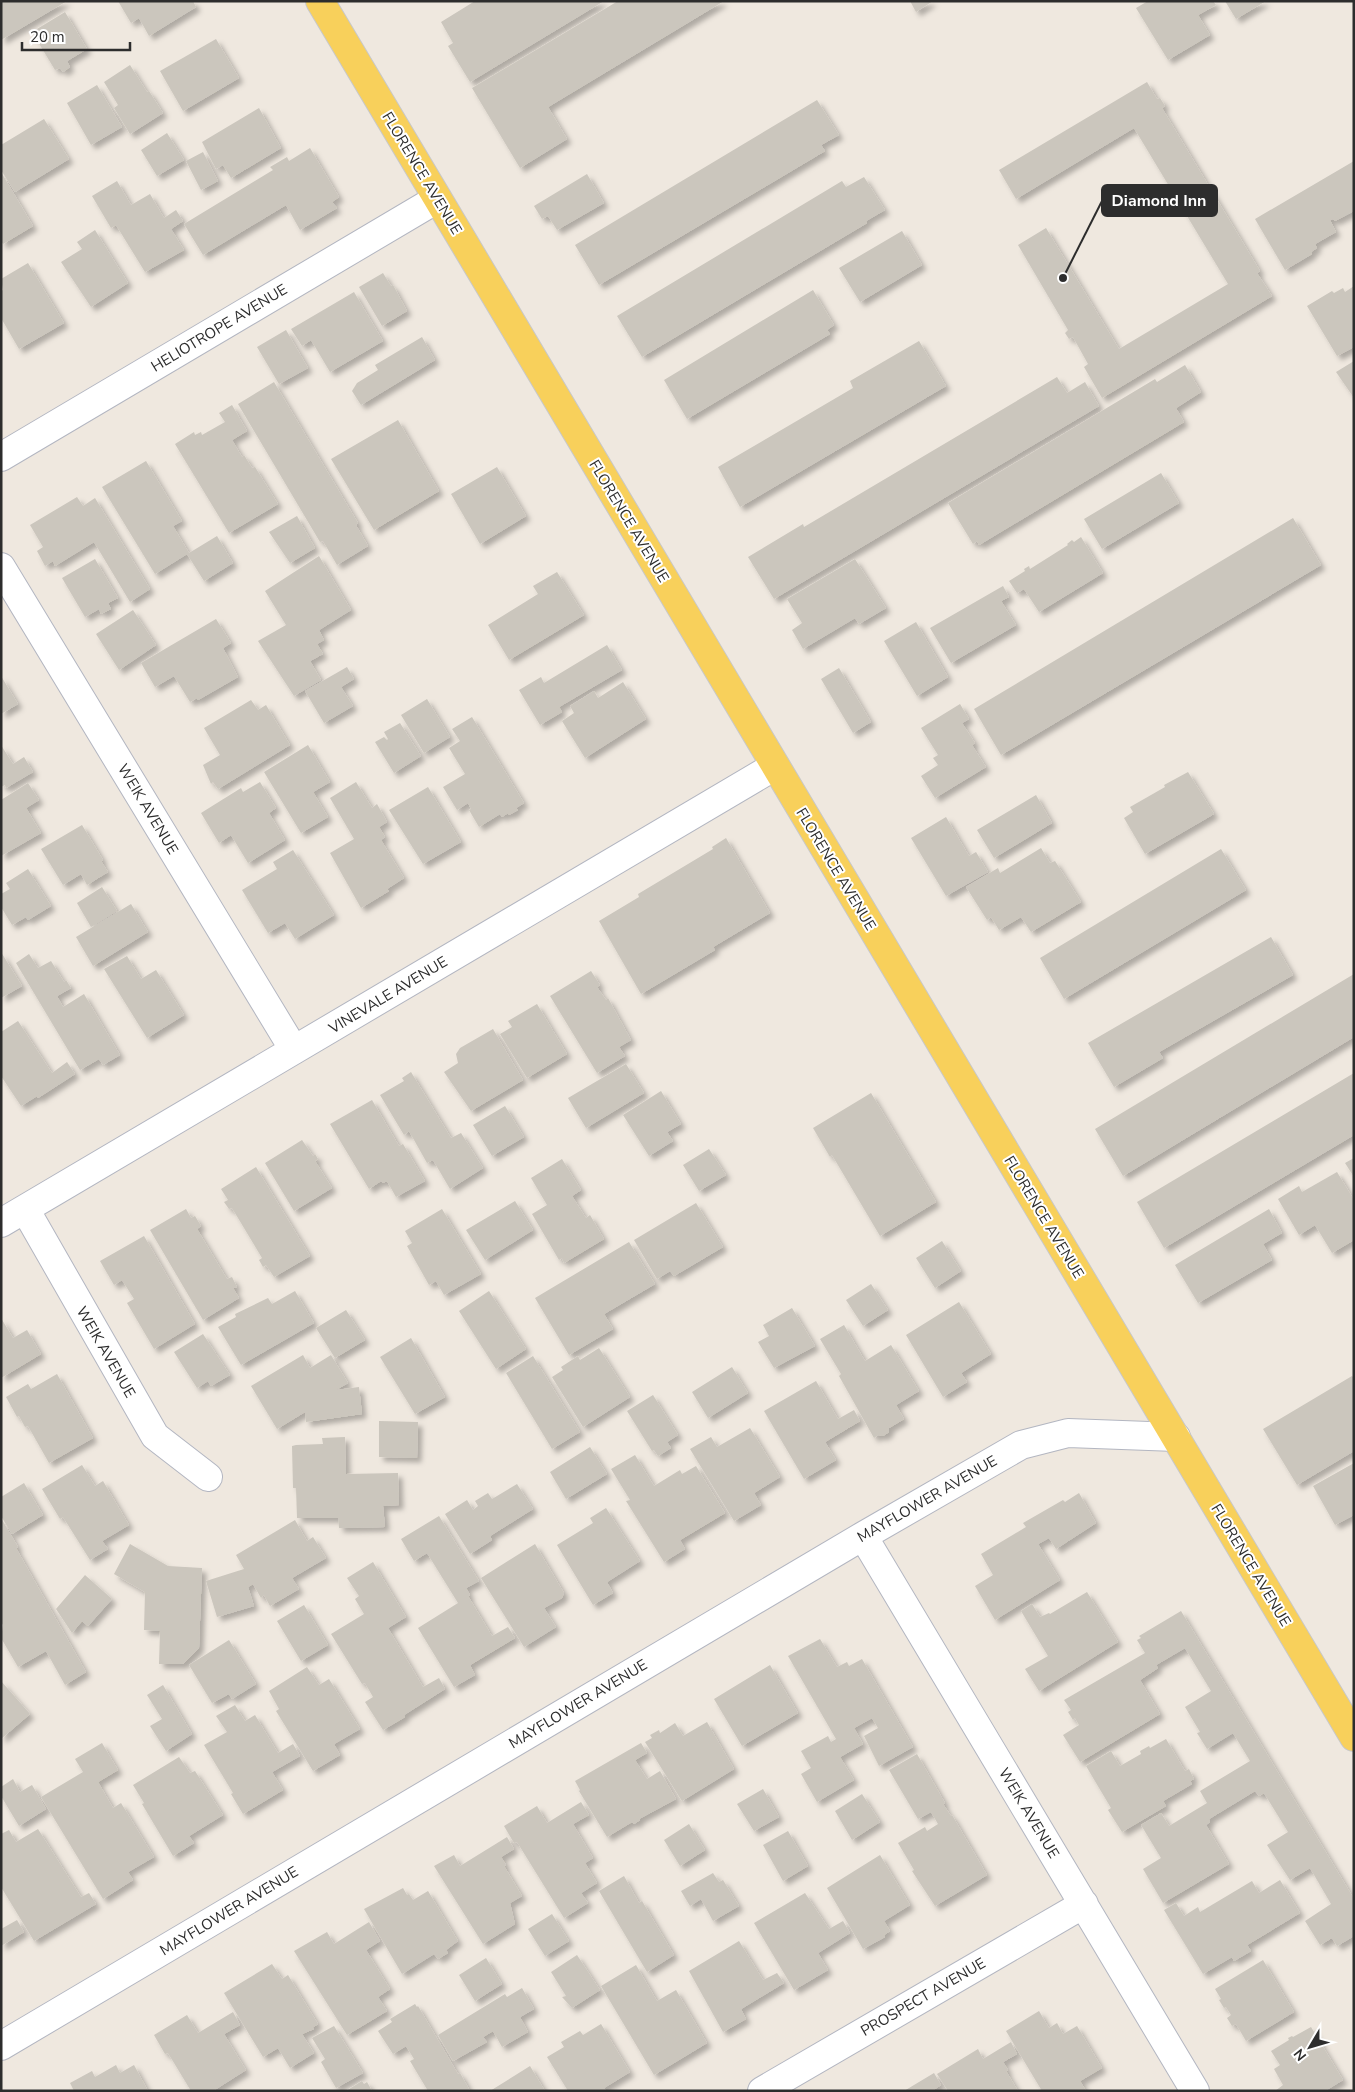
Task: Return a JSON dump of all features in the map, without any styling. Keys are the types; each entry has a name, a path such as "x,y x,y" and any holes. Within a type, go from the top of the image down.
{"main road":[{"name":"FLORENCE AVENUE","path":"320,1 1354,1737"}],"street":[{"name":"HELIOTROPE AVENUE","path":"1,457 437,199"},
{"name":"WEIK AVENUE","path":"1,567 294,1050"},
{"name":"VINEVALE AVENUE","path":"1,1223 775,766"},
{"name":"WEIK AVENUE","path":"25,1209 155,1436 208,1477"},
{"name":"MAYFLOWER AVENUE","path":"1,2046 863,1536 1021,1445 1068,1433 1176,1437"},
{"name":"WEIK AVENUE","path":"863,1536 1195,2091"},
{"name":"PROSPECT AVENUE","path":"762,2091 1084,1904"}],"building":[{"path":"67,1 1,40 1,2"},
{"path":"118,1 193,1 196,7 149,36 139,18 131,23"},
{"path":"475,1 604,1 470,82 448,46 453,43 441,22"},
{"path":"618,1 724,1 548,107 567,139 520,168 472,88"},
{"path":"910,1 933,1 916,12"},
{"path":"1148,1 1213,1 1216,5 1198,15 1210,35 1168,60 1136,8"},
{"path":"1225,1 1266,1 1236,19"},
{"path":"65,12 87,49 67,61 70,67 63,72 60,68 55,70 32,32"},
{"path":"216,39 239,78 183,111 160,71"},
{"path":"130,65 163,113 130,134 114,108 118,105 104,82"},
{"path":"1147,82 1157,99 1160,98 1165,106 1162,108 1260,271 1257,273 1272,296 1102,398 1084,367 1088,364 1073,337 1069,339 1065,333 1068,330 1018,245 1046,228 1119,349 1228,284 1134,128 1016,199 999,170"},
{"path":"97,85 122,127 91,145 67,103"},
{"path":"817,100 839,135 821,145 825,151 599,285 575,245"},
{"path":"259,108 281,148 231,178 223,165 216,169 202,142"},
{"path":"44,119 69,159 15,192 1,170 1,145"},
{"path":"167,133 184,160 157,176 141,150"},
{"path":"310,148 339,197 332,202 337,208 300,230 286,205 203,255 184,224 273,170 270,167 287,157 289,161"},
{"path":"203,152 218,181 201,190 186,161"},
{"path":"1354,161 1354,211 1335,221 1333,219 1330,220 1336,232 1315,244 1317,248 1311,252 1312,254 1285,270 1255,219"},
{"path":"1,172 33,226 3,244 1,241"},
{"path":"587,174 604,203 557,230 548,216 542,219 534,206"},
{"path":"864,177 885,210 866,221 867,223 642,357 617,316 842,181 846,187"},
{"path":"117,181 131,205 150,194 164,218 176,210 183,221 171,229 184,250 145,272 116,225 111,228 92,196"},
{"path":"95,230 128,283 91,307 61,262 82,249 77,242"},
{"path":"902,231 922,265 860,302 839,268"},
{"path":"28,263 64,323 19,349 1,318 1,291 3,290 1,279"},
{"path":"383,273 391,286 393,285 407,311 382,326 359,287"},
{"path":"1354,286 1354,347 1337,356 1307,306 1332,291 1334,293 1343,288 1345,292"},
{"path":"813,290 834,325 827,330 830,334 687,419 664,380"},
{"path":"354,292 383,341 330,372 311,340 302,346 291,329"},
{"path":"286,330 308,368 279,384 257,347"},
{"path":"422,337 435,360 361,405 352,391 357,383 378,370 375,365"},
{"path":"919,341 946,386 740,507 718,467 853,388 850,381"},
{"path":"1354,361 1354,398 1336,372"},
{"path":"1185,365 1201,392 1176,408 1184,422 979,545 977,541 973,544 948,503 1155,379 1157,382"},
{"path":"1057,377 1067,393 1085,382 1099,406 774,599 748,557 803,524 804,527"},
{"path":"274,382 358,523 356,525 368,546 337,565 323,541 320,542 238,404"},
{"path":"232,405 247,431 232,440 242,457 244,455 252,468 255,467 278,504 229,533 175,444 194,432 195,435 201,432 202,435 225,422 219,413"},
{"path":"398,420 439,491 374,530 331,459"},
{"path":"146,461 182,521 173,526 189,553 217,536 233,563 204,581 187,554 155,574 102,487"},
{"path":"497,467 526,516 480,544 451,494"},
{"path":"1161,473 1179,503 1102,549 1084,519"},
{"path":"77,497 83,506 95,498 150,589 130,602 94,542 55,566 53,561 45,566 37,551 43,547 30,525"},
{"path":"297,516 315,548 290,563 269,532"},
{"path":"1293,518 1321,565 1001,755 974,709"},
{"path":"1081,537 1103,573 1039,612 1024,589 1017,593 1009,581 1025,571 1024,569 1029,566 1030,569 1068,545 1072,540 1074,542"},
{"path":"319,556 351,610 319,630 324,640 317,644 323,654 310,661 321,680 294,696 258,641 286,625 265,591"},
{"path":"95,559 118,598 108,603 111,609 101,614 99,609 85,617 62,578"},
{"path":"855,559 886,608 859,624 855,618 803,649 792,630 802,623 787,599"},
{"path":"557,572 584,615 509,660 488,625 538,594 533,586"},
{"path":"1003,586 1009,597 1001,601 1016,625 951,663 930,628"},
{"path":"133,610 156,645 119,670 96,634"},
{"path":"216,619 231,643 223,648 238,677 198,700 197,698 190,702 174,676 155,687 141,663"},
{"path":"916,622 948,677 917,696 884,641"},
{"path":"607,645 622,670 559,707 562,712 540,725 519,690 541,677 544,683"},
{"path":"347,667 354,679 341,687 353,706 324,723 305,691"},
{"path":"839,668 871,722 853,733 821,679"},
{"path":"1,676 18,704 1,714"},
{"path":"623,682 646,719 585,758 562,721 574,713 570,706 594,691 598,698"},
{"path":"427,699 450,737 424,753 401,715"},
{"path":"251,700 258,710 266,705 290,745 218,789 213,782 211,784 203,765 220,755 204,728"},
{"path":"960,704 969,719 962,723 975,743 972,745 986,767 935,798 921,776 938,765 933,758 938,755 921,728"},
{"path":"472,717 524,803 516,808 518,810 509,815 508,813 502,817 500,814 479,827 469,810 471,809 468,803 457,810 443,787 465,774 449,748 460,741 452,729"},
{"path":"400,723 421,756 394,773 375,742 384,737 387,740 384,732"},
{"path":"1,745 13,764 24,757 33,772 6,788 5,785 1,787"},
{"path":"308,745 330,782 313,792 328,817 301,833 264,772"},
{"path":"1188,772 1214,814 1145,854 1124,818 1133,812 1130,807"},
{"path":"260,782 276,808 269,813 285,840 248,863 231,835 219,843 201,813 241,788 243,792"},
{"path":"356,782 372,808 377,804 387,822 379,827 385,837 381,840 404,878 387,889 389,891 361,908 330,853 354,839 330,798"},
{"path":"28,783 39,800 26,808 41,833 1,856 1,800"},
{"path":"428,787 461,842 423,864 389,810"},
{"path":"1036,795 1052,823 994,858 977,830"},
{"path":"946,817 969,856 976,852 988,872 946,896 911,838"},
{"path":"82,825 108,872 87,885 81,874 63,885 41,849"},
{"path":"726,838 770,913 713,947 715,950 641,994 599,921 639,897 638,894 713,849 712,847"},
{"path":"1041,848 1050,863 1055,861 1081,902 1031,932 1021,917 999,930 991,917 987,920 966,887 998,868 1000,873"},
{"path":"1221,849 1246,890 1064,999 1040,958"},
{"path":"293,850 334,915 295,939 285,923 268,933 242,890 277,869 273,862"},
{"path":"28,869 51,906 28,920 26,917 12,925 1,907 1,894 10,889 6,883"},
{"path":"102,887 117,911 91,927 77,903"},
{"path":"131,904 148,932 93,966 76,937"},
{"path":"1271,937 1293,975 1159,1052 1163,1058 1114,1087 1088,1043"},
{"path":"1,952 22,986 1,998"},
{"path":"29,954 38,968 51,961 64,982 66,980 71,988 57,996 63,1007 84,994 120,1055 103,1065 99,1059 80,1070 16,963"},
{"path":"127,956 141,979 156,970 184,1015 147,1038 104,969"},
{"path":"591,971 600,985 597,987 606,1000 608,998 631,1040 619,1047 625,1056 597,1073 550,996"},
{"path":"1354,974 1354,1037 1123,1176 1095,1129"},
{"path":"537,1004 567,1054 527,1078 500,1034 512,1027 508,1021"},
{"path":"18,1021 52,1073 67,1062 75,1074 38,1098 37,1096 21,1106 1,1076 1,1032"},
{"path":"493,1029 523,1080 471,1111 444,1072 458,1063 456,1054 460,1048"},
{"path":"626,1064 644,1093 586,1128 568,1098"},
{"path":"411,1072 451,1138 461,1133 483,1168 450,1189 433,1160 427,1163 409,1131 404,1135 380,1095 404,1081 402,1078"},
{"path":"1354,1073 1354,1135 1164,1248 1137,1202"},
{"path":"661,1091 681,1124 667,1132 673,1141 649,1156 623,1115"},
{"path":"871,1093 936,1202 880,1236 832,1155 830,1157 813,1128"},
{"path":"372,1100 399,1146 403,1144 425,1181 396,1197 387,1181 383,1183 381,1181 369,1189 330,1124"},
{"path":"505,1106 524,1137 492,1156 473,1125"},
{"path":"302,1140 313,1156 315,1154 318,1159 315,1161 332,1188 294,1211 265,1163"},
{"path":"709,1149 726,1175 699,1191 683,1165"},
{"path":"1354,1158 1354,1177 1345,1163"},
{"path":"562,1159 581,1190 572,1196 586,1218 590,1215 604,1239 564,1263 562,1258 559,1260 532,1214 547,1205 531,1178"},
{"path":"256,1167 310,1256 274,1277 266,1265 263,1267 259,1260 262,1258 232,1208 229,1209 224,1202 228,1200 221,1189"},
{"path":"1337,1172 1354,1200 1354,1240 1332,1253 1315,1225 1299,1235 1278,1199 1299,1186 1302,1192"},
{"path":"515,1201 533,1230 485,1260 466,1230"},
{"path":"696,1203 723,1247 674,1276 670,1271 657,1279 634,1240"},
{"path":"186,1209 191,1218 195,1216 201,1226 197,1229 227,1279 232,1277 237,1287 233,1288 239,1298 203,1320 150,1230"},
{"path":"442,1209 481,1274 444,1295 436,1281 429,1285 407,1246 412,1243 405,1231"},
{"path":"1269,1209 1282,1233 1263,1244 1272,1260 1198,1303 1175,1265"},
{"path":"144,1236 195,1324 154,1349 127,1303 134,1299 122,1280 114,1285 100,1261"},
{"path":"942,1241 961,1271 935,1288 916,1258"},
{"path":"629,1242 655,1284 604,1314 613,1329 569,1355 535,1298"},
{"path":"871,1284 888,1310 863,1326 846,1300"},
{"path":"295,1291 314,1323 241,1365 218,1327 236,1317 235,1314 268,1298 272,1304"},
{"path":"489,1291 526,1349 496,1369 459,1311"},
{"path":"959,1302 991,1354 961,1373 967,1382 943,1397 906,1335"},
{"path":"792,1308 815,1346 774,1368 758,1342 769,1336 763,1325"},
{"path":"346,1310 365,1340 335,1358 316,1328"},
{"path":"1,1318 13,1338 27,1330 41,1354 1,1378"},
{"path":"844,1325 865,1361 891,1345 919,1391 896,1405 904,1419 889,1428 889,1432 883,1436 878,1435 874,1438 839,1376 841,1374 820,1339"},
{"path":"203,1334 230,1375 211,1386 208,1381 197,1388 174,1352"},
{"path":"411,1338 445,1397 415,1414 380,1357"},
{"path":"599,1348 630,1397 583,1427 552,1377 563,1370 561,1367 578,1356 580,1360"},
{"path":"303,1355 310,1368 331,1355 348,1383 336,1390 359,1387 362,1414 306,1422 305,1412 277,1429 251,1386"},
{"path":"533,1356 580,1432 552,1449 506,1373"},
{"path":"732,1367 748,1393 708,1418 692,1392"},
{"path":"57,1374 93,1438 49,1463 28,1426 25,1427 19,1416 17,1417 6,1397 28,1384 31,1389"},
{"path":"1352,1376 1354,1378 1354,1451 1297,1485 1263,1429"},
{"path":"816,1381 838,1419 854,1410 860,1421 825,1442 836,1460 804,1479 764,1411"},
{"path":"653,1395 678,1435 667,1442 671,1448 658,1456 654,1450 652,1451 627,1411"},
{"path":"379,1421 418,1422 417,1458 379,1457"},
{"path":"750,1428 780,1477 754,1493 761,1505 734,1521 690,1449 711,1437 717,1447"},
{"path":"345,1437 346,1474 398,1473 399,1505 383,1506 385,1527 339,1528 338,1518 297,1518 296,1488 293,1488 292,1446 323,1444 322,1438"},
{"path":"590,1447 607,1474 566,1499 550,1472"},
{"path":"635,1455 654,1486 680,1470 682,1474 696,1466 725,1513 680,1540 685,1549 664,1562 626,1501 630,1500 611,1469"},
{"path":"1354,1463 1354,1515 1335,1525 1313,1486"},
{"path":"82,1465 95,1486 103,1481 129,1525 102,1541 108,1549 90,1560 63,1517 60,1519 42,1489"},
{"path":"24,1483 43,1515 12,1534 1,1516 1,1497"},
{"path":"517,1484 533,1509 490,1536 492,1540 470,1554 445,1514 467,1500 473,1510 478,1506 475,1501 488,1493 492,1499"},
{"path":"1079,1493 1096,1523 1056,1549 1049,1538 1038,1544 1060,1580 995,1620 975,1586 993,1575 981,1554 1026,1527 1023,1523"},
{"path":"606,1508 640,1561 607,1582 613,1593 593,1605 557,1545 593,1523 590,1518"},
{"path":"439,1516 479,1581 466,1588 470,1595 468,1596 492,1636 508,1627 515,1638 470,1665 475,1675 454,1687 418,1628 458,1603 427,1553 414,1561 401,1539"},
{"path":"1,1518 86,1672 65,1685 46,1651 18,1667 1,1638 3,1625 1,1622"},
{"path":"295,1520 307,1541 313,1537 326,1558 292,1578 299,1589 270,1606 264,1595 261,1598 253,1584 248,1587 254,1606 217,1617 206,1581 244,1569 236,1555"},
{"path":"130,1544 168,1566 202,1568 199,1648 183,1664 159,1664 160,1631 144,1630 145,1592 114,1574"},
{"path":"535,1544 564,1593 562,1598 544,1608 556,1627 524,1647 481,1578"},
{"path":"373,1562 406,1617 388,1628 423,1687 439,1678 445,1689 383,1730 365,1702 373,1697 365,1683 362,1684 331,1634 364,1614 355,1599 359,1596 347,1578"},
{"path":"85,1575 112,1599 88,1626 82,1621 72,1633 56,1609"},
{"path":"1087,1592 1118,1642 1039,1691 1025,1669 1048,1656 1021,1611 1032,1604 1040,1617 1050,1614"},
{"path":"304,1605 328,1645 301,1661 277,1621"},
{"path":"1181,1611 1354,1899 1354,1936 1337,1946 1332,1938 1320,1945 1305,1921 1331,1904 1310,1868 1290,1880 1267,1845 1288,1832 1264,1793 1259,1796 1255,1791 1209,1819 1210,1822 1206,1825 1229,1864 1163,1903 1143,1869 1161,1858 1141,1825 1161,1813 1169,1826 1207,1803 1200,1791 1250,1761 1233,1733 1207,1749 1197,1733 1200,1732 1185,1707 1211,1691 1185,1648 1156,1665 1158,1668 1140,1680 1160,1714 1080,1762 1063,1735 1079,1725 1068,1712 1071,1710 1064,1700 1145,1653 1137,1640 1141,1638 1139,1636"},
{"path":"820,1639 837,1667 847,1662 849,1666 862,1659 913,1747 879,1766 864,1736 878,1728 872,1718 854,1728 863,1744 840,1757 854,1780 817,1802 801,1774 811,1768 801,1751 828,1736 831,1742 836,1739 788,1656"},
{"path":"229,1640 256,1684 232,1699 229,1694 212,1703 189,1665"},
{"path":"770,1665 798,1713 742,1746 714,1699"},
{"path":"307,1667 319,1685 329,1679 360,1729 334,1744 340,1755 313,1771 276,1711 279,1709 269,1691"},
{"path":"1,1681 30,1714 1,1739"},
{"path":"163,1685 192,1734 166,1751 150,1726 162,1719 147,1695"},
{"path":"235,1705 245,1721 255,1715 278,1753 293,1744 300,1756 272,1772 283,1790 243,1814 231,1794 233,1793 204,1745 227,1732 216,1716"},
{"path":"707,1722 734,1769 682,1801 645,1742 652,1738 650,1735 659,1730 660,1733 675,1723 683,1736"},
{"path":"1166,1739 1185,1771 1189,1769 1194,1779 1190,1781 1192,1784 1163,1801 1166,1806 1122,1832 1108,1810 1111,1808 1086,1766 1111,1751 1120,1766 1141,1754 1140,1751"},
{"path":"102,1743 118,1770 98,1782 113,1808 121,1803 154,1857 128,1872 133,1880 103,1899 41,1797 83,1772 75,1759"},
{"path":"641,1743 647,1753 635,1760 647,1779 660,1771 676,1799 639,1819 634,1824 632,1822 607,1837 575,1781"},
{"path":"917,1754 945,1803 943,1804 952,1815 987,1875 935,1906 912,1871 914,1870 898,1843 925,1827 927,1831 938,1824 931,1812 918,1819 889,1770"},
{"path":"179,1757 190,1773 195,1771 223,1815 189,1836 194,1843 173,1856 133,1785"},
{"path":"13,1779 20,1792 32,1785 46,1809 19,1826 1,1796 1,1787"},
{"path":"763,1789 779,1817 754,1831 737,1804"},
{"path":"862,1794 880,1822 852,1840 835,1811"},
{"path":"581,1802 589,1815 573,1824 593,1858 585,1863 597,1883 581,1893 588,1903 564,1918 517,1842 514,1843 504,1826 537,1806 547,1823"},
{"path":"689,1824 705,1850 680,1866 664,1840"},
{"path":"38,1829 81,1897 89,1893 96,1904 34,1941 1,1887 1,1834 9,1830 16,1842"},
{"path":"788,1831 808,1866 783,1881 763,1845"},
{"path":"507,1837 514,1849 501,1857 506,1865 504,1866 522,1896 510,1903 515,1924 483,1944 434,1866 454,1855 460,1866"},
{"path":"880,1855 910,1905 884,1921 890,1931 884,1935 885,1937 863,1949 827,1888"},
{"path":"713,1873 719,1882 723,1880 739,1906 713,1921 701,1899 690,1906 681,1891"},
{"path":"624,1876 639,1903 642,1901 674,1955 647,1972 599,1891"},
{"path":"1280,1880 1300,1913 1247,1945 1251,1951 1234,1961 1232,1957 1203,1974 1164,1910 1176,1903 1184,1916 1198,1907 1200,1912 1252,1881 1259,1893"},
{"path":"403,1888 413,1900 428,1891 458,1941 446,1950 448,1953 438,1959 434,1954 402,1974 364,1909"},
{"path":"805,1893 829,1929 843,1921 850,1933 818,1953 828,1970 794,1990 754,1923"},
{"path":"552,1914 569,1941 545,1956 528,1929"},
{"path":"17,1920 24,1932 1,1946 1,1929"},
{"path":"369,1922 380,1941 366,1950 390,1989 378,1997 387,2011 347,2035 294,1951 327,1932 334,1944"},
{"path":"739,1941 763,1980 777,1973 784,1983 741,2009 746,2019 723,2032 689,1971"},
{"path":"577,1955 600,1990 572,2008 562,1997 566,1996 551,1972"},
{"path":"486,1958 502,1984 475,2001 459,1975"},
{"path":"1263,1960 1294,2012 1246,2041 1236,2024 1232,2026 1227,2018 1231,2015 1219,2000 1221,1999 1215,1989"},
{"path":"272,1964 282,1979 288,1975 318,2024 312,2028 314,2029 302,2034 314,2053 290,2068 278,2048 263,2057 224,1993"},
{"path":"636,1965 657,2001 676,1990 707,2043 654,2075 601,1986"},
{"path":"522,1988 534,2009 520,2017 528,2032 502,2047 493,2031 483,2037 487,2042 453,2061 438,2035 505,1994 507,1997"},
{"path":"415,2004 470,2091 428,2091 410,2061 414,2059 406,2046 393,2054 378,2031 392,2022 390,2019"},
{"path":"1039,2011 1049,2028 1057,2023 1063,2034 1077,2026 1102,2068 1080,2081 1086,2091 1042,2091 1006,2031"},
{"path":"233,2012 240,2025 224,2034 246,2070 213,2091 191,2091 168,2053 165,2054 154,2035 187,2015 198,2033"},
{"path":"601,2024 630,2072 604,2088 606,2091 568,2091 547,2057 564,2047 561,2042 580,2031 583,2035"},
{"path":"334,2026 363,2073 336,2088 321,2062 325,2059 312,2038"},
{"path":"1311,2027 1343,2080 1325,2091 1275,2091 1283,2085 1274,2069 1280,2065 1271,2051 1289,2040 1288,2038"},
{"path":"1011,2042 1017,2054 1003,2062 1018,2091 948,2091 937,2074 978,2049 983,2059"},
{"path":"116,2065 120,2073 134,2065 148,2091 74,2091 70,2083 92,2071 95,2077"},
{"path":"530,2066 545,2091 490,2091"},
{"path":"934,2073 941,2085 932,2091 904,2091"},
{"path":"362,2081 364,2084 367,2082 372,2091 346,2091"}],"place":[{"name":"Diamond Inn","path":"1063,278"}]}
